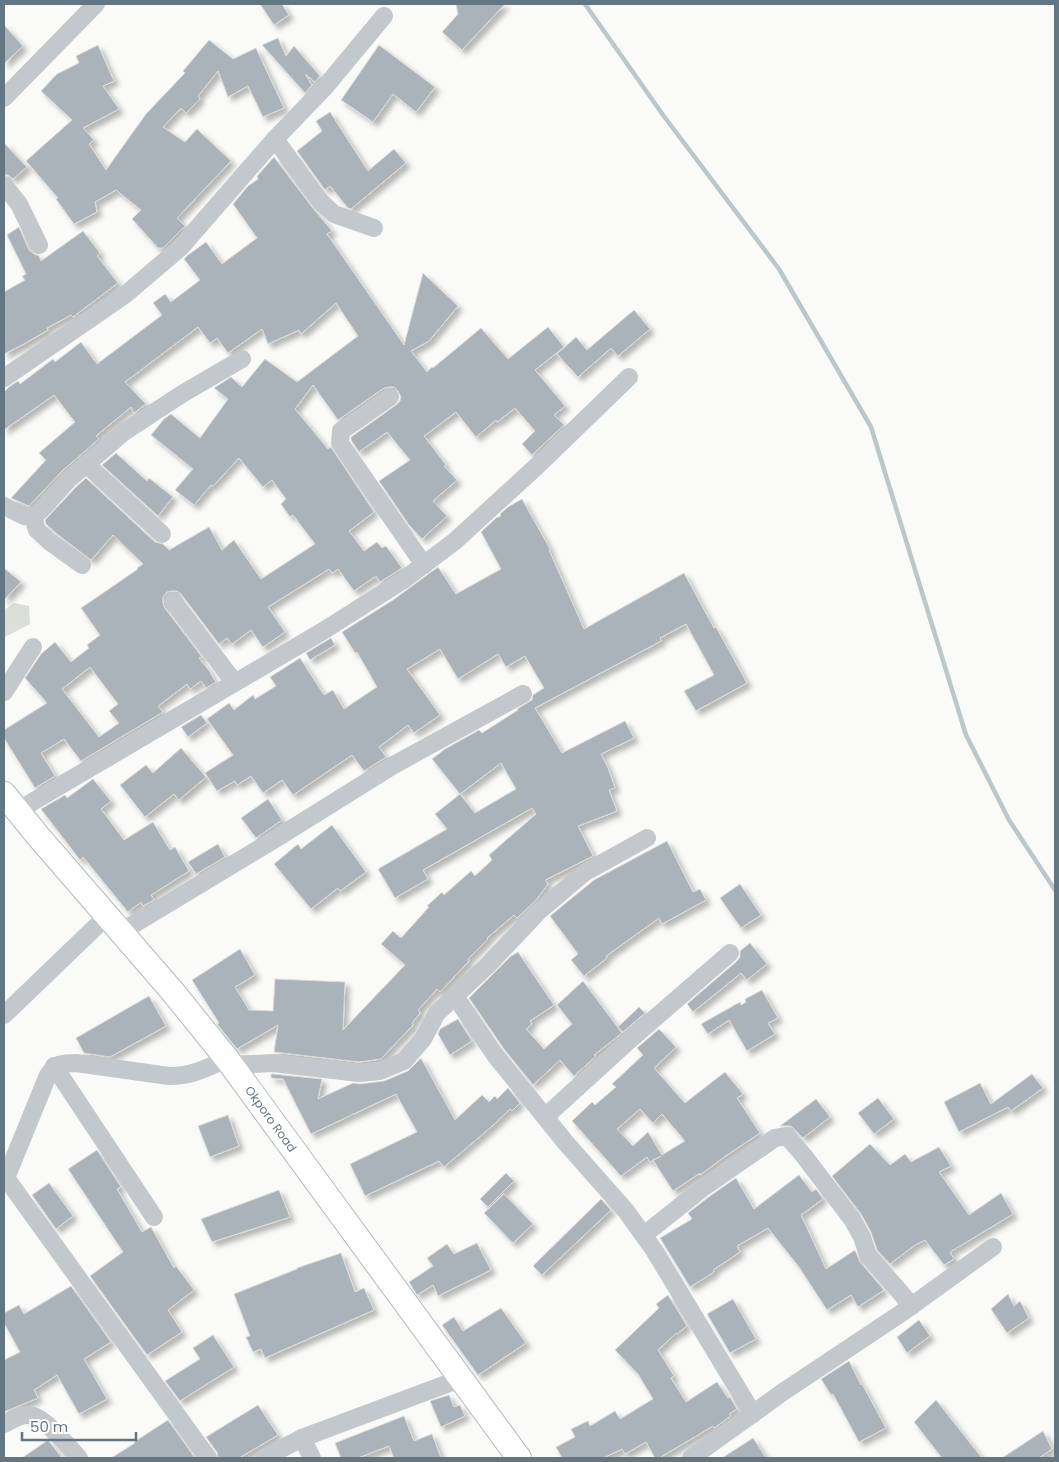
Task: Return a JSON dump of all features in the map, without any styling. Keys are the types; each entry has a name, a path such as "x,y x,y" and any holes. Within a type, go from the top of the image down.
{"main road":[{"name":"Okporo Road","path":"10,802 173,992 229,1062 519,1458"}],"street":[{"path":"4,98 96,4"},
{"path":"4,378 126,294 180,248 275,139 326,88 384,16"},
{"path":"275,139 320,201 334,214 374,228"},
{"path":"4,185 19,204 39,246"},
{"path":"4,506 24,516 32,517 42,509 69,479 124,432 182,394 242,359"},
{"path":"10,802 234,682 323,631 402,581 455,541 530,473 629,377"},
{"path":"390,397 342,431 340,443 424,565"},
{"path":"86,464 162,534"},
{"path":"32,517 37,530 82,565"},
{"path":"174,601 234,682"},
{"path":"4,692 33,647"},
{"path":"4,1014 114,924 280,836 392,766 523,694"},
{"path":"208,1458 6,1178 44,1084 54,1066 76,1063 169,1076 182,1076 229,1062 273,1063 359,1073 380,1071 404,1061 422,1038 437,1014 488,965 538,912 584,873 647,838"},
{"path":"545,1117 625,1044 730,953"},
{"path":"455,996 494,1055 626,1211 644,1235 753,1414"},
{"path":"54,1066 154,1217"},
{"path":"644,1235 704,1187 775,1138 787,1136 852,1219 862,1237 868,1255 912,1306"},
{"path":"691,1458 783,1392 912,1306 993,1247"},
{"path":"264,1458 302,1438 460,1379"},
{"path":"4,1424 20,1416 31,1415 42,1420 79,1458"},
{"path":"302,1438 312,1458"}],"shaded area":[{"path":"14,603 29,606 30,624 4,639 4,610"}],"building":[{"path":"260,4 282,4 289,15 274,25"},
{"path":"456,4 505,4 462,50 442,32 458,14"},
{"path":"4,25 23,46 4,64"},
{"path":"278,38 286,56 294,46 320,76 315,82 305,74 312,85 305,93 262,45"},
{"path":"209,40 233,59 256,48 284,108 263,117 248,86 228,97 218,71 198,96 200,99 186,113 181,108 163,127 185,142 197,129 231,161 177,218 185,226 163,248 158,248 132,219 141,210 116,190 95,202 97,212 74,224 56,199 58,198 26,161 72,120 41,91 57,74 79,63 76,56 98,45 114,81 103,86 119,109 83,128 94,140 89,144 106,170 146,114 185,73 183,71"},
{"path":"379,45 435,87 416,112 393,94 373,122 341,100"},
{"path":"330,112 368,171 394,149 406,163 351,209 348,208 330,186 325,190 297,151 322,131 316,121"},
{"path":"4,143 27,167 13,179 8,175 4,175"},
{"path":"274,157 332,231 327,234 404,345 423,273 458,306 429,341 411,351 427,372 481,328 508,359 548,327 564,347 535,370 565,406 554,415 564,425 532,455 522,444 535,431 515,408 497,422 496,420 476,437 456,412 424,436 446,465 444,466 457,480 433,501 447,516 422,539 409,525 379,481 410,460 387,432 359,452 351,440 351,437 400,401 401,397 398,391 394,387 384,388 338,420 313,385 295,409 328,449 331,447 374,512 349,531 364,551 377,542 382,548 386,546 402,568 380,582 376,576 354,591 338,569 332,573 329,569 268,607 285,632 263,647 251,630 232,644 227,638 219,644 181,594 177,591 167,592 163,597 164,607 202,657 199,658 216,682 206,688 201,681 190,689 187,684 158,706 163,712 81,761 64,739 41,753 55,776 35,788 4,738 4,730 47,703 25,678 41,654 55,642 71,662 89,648 87,645 100,635 81,608 143,564 113,535 91,560 46,524 45,520 86,478 155,542 163,544 169,550 209,527 222,550 234,540 261,579 315,544 293,515 290,517 281,504 286,499 272,480 263,487 239,458 213,486 211,485 194,505 175,490 193,469 151,435 164,419 171,414 200,438 228,399 214,388 231,377 242,387 265,359 297,382 358,336 336,303 301,334 299,330 268,344 262,329 228,353 217,338 210,343 198,327 125,382 146,404 134,413 131,407 96,436 99,439 62,471 29,506 11,498 46,460 39,453 75,422 54,395 4,430 4,392 18,381 20,384 53,359 55,362 81,342 97,364 162,315 153,303 165,294 171,302 200,280 184,259 188,255 206,242 222,264 257,238 233,204 248,186 258,179 257,176","holes":["90,667 118,704 109,711 119,723 99,737 62,689"]},
{"path":"19,227 29,250 39,256 41,261 83,231 100,253 97,256 118,283 73,317 71,315 4,354 4,292 25,280 22,276 26,274 7,235"},
{"path":"634,310 650,329 618,356 611,348 578,377 557,354 576,337 587,350"},
{"path":"116,453 147,481 149,478 173,497 158,516 102,465"},
{"path":"522,499 550,549 584,629 684,573 747,683 696,711 684,691 714,675 686,624 660,638 661,641 535,708 562,753 625,721 634,738 601,754 615,788 609,790 617,811 578,826 593,856 545,880 548,884 536,900 517,918 514,915 487,938 468,959 469,961 440,992 437,989 418,1010 420,1013 412,1023 413,1025 381,1059 359,1062 274,1052 278,1025 237,1049 217,1024 219,1023 192,980 240,949 255,975 235,987 249,1010 273,1011 275,979 345,982 343,1030 405,965 381,944 393,931 401,938 429,907 427,906 442,892 444,895 471,871 475,876 492,860 489,855 536,814 532,808 423,870 428,879 395,898 378,869 447,829 435,814 460,794 432,759 445,749 479,730 482,733 532,700 533,695 544,688 525,656 506,667 498,654 458,679 440,649 407,669 440,715 414,733 408,725 379,747 386,757 364,771 352,755 293,795 282,780 263,793 251,776 237,785 235,781 217,791 205,773 233,755 207,719 229,703 234,710 253,695 255,699 276,686 270,677 300,658 324,695 333,690 344,709 377,687 357,652 355,653 342,632 393,600 438,567 456,594 501,569 481,532 496,518 501,516 500,514","holes":["501,763 516,789 475,813 460,794"]},
{"path":"4,568 21,582 4,600"},
{"path":"331,638 335,645 310,660 306,653"},
{"path":"201,715 207,723 188,737 181,727"},
{"path":"181,748 206,777 179,800 174,794 145,817 120,785 146,765 153,773"},
{"path":"93,779 111,801 101,809 124,840 153,822 170,850 175,847 189,871 151,895 154,900 143,906 141,902 128,912 83,857 80,860 41,809 65,795 67,798"},
{"path":"268,799 282,820 256,838 241,818"},
{"path":"332,825 366,872 340,891 338,888 311,909 274,864 298,844 301,849"},
{"path":"667,841 693,892 700,889 706,900 662,924 659,918 606,956 607,958 584,976 571,960 578,954 550,916 594,880"},
{"path":"218,844 225,857 196,874 188,862"},
{"path":"740,884 761,915 741,928 720,898"},
{"path":"750,943 767,964 747,980 741,973 693,1012 687,1004 737,961 740,957 740,951"},
{"path":"518,952 554,1005 530,1021 532,1024 526,1029 544,1049 572,1024 557,1005 583,981 622,1033 594,1055 596,1056 574,1076 560,1060 533,1085 504,1049 469,998 511,956"},
{"path":"762,990 778,1018 768,1023 775,1034 747,1051 729,1020 708,1034 701,1024 740,1002 741,1005 746,1002 745,999"},
{"path":"149,996 166,1026 110,1057 84,1053 76,1038"},
{"path":"639,1007 645,1013 623,1032 618,1027"},
{"path":"458,1019 472,1041 450,1055 438,1034 440,1029"},
{"path":"659,1029 676,1047 654,1068 685,1103 725,1072 743,1094 737,1098 760,1133 700,1175 700,1173 673,1191 653,1160 650,1162 647,1157 621,1176 572,1121 592,1102 595,1105 616,1087 612,1084 643,1055 637,1048","holes":["640,1109 653,1123 662,1114 685,1141 662,1155 648,1132 633,1146 617,1129"]},
{"path":"421,1058 455,1120 482,1095 489,1102 495,1096 497,1099 508,1088 520,1103 512,1111 510,1109 444,1167 439,1161 365,1196 350,1164 417,1132 396,1094 311,1134 283,1079 271,1078 271,1074 273,1074 322,1079 318,1099 353,1083 384,1081 408,1071"},
{"path":"1032,1074 1043,1088 1011,1111 1008,1107 959,1132 944,1102 980,1083 991,1104"},
{"path":"878,1098 894,1119 874,1134 858,1113"},
{"path":"816,1099 830,1117 803,1138 791,1126 780,1126"},
{"path":"228,1115 239,1146 210,1157 198,1126"},
{"path":"870,1144 890,1165 905,1154 911,1162 939,1147 951,1166 939,1172 969,1215 1001,1193 1013,1214 950,1252 954,1259 944,1265 925,1240 915,1245 890,1264 877,1250 871,1232 861,1214 832,1176"},
{"path":"97,1150 121,1187 117,1189 142,1232 151,1227 174,1268 176,1266 194,1290 168,1310 182,1332 147,1355 90,1276 123,1252 68,1169"},
{"path":"506,1173 514,1181 488,1207 480,1199"},
{"path":"799,1175 812,1192 816,1189 823,1199 801,1215 826,1269 855,1250 860,1262 884,1290 858,1307 851,1295 827,1310 799,1267 768,1228 737,1246 740,1252 690,1287 660,1238 692,1219 688,1213 736,1178 754,1209"},
{"path":"49,1183 73,1216 56,1229 32,1195"},
{"path":"279,1190 290,1217 212,1242 201,1219"},
{"path":"504,1194 533,1224 513,1243 484,1213"},
{"path":"601,1199 611,1210 542,1275 533,1266"},
{"path":"477,1243 491,1270 438,1296 433,1285 417,1295 409,1282 433,1266 427,1258 447,1244 454,1254"},
{"path":"341,1253 355,1292 364,1288 374,1310 265,1358 261,1349 253,1352 246,1337 250,1336 234,1294 297,1268"},
{"path":"71,1286 111,1342 84,1359 107,1399 79,1414 57,1375 34,1390 38,1398 4,1412 4,1360 20,1352 4,1323 4,1313 19,1305 24,1314"},
{"path":"1008,1294 1014,1306 1020,1301 1029,1318 1007,1333 991,1309"},
{"path":"668,1295 687,1326 676,1333 658,1350 674,1376 671,1378 686,1402 717,1382 728,1398 730,1397 737,1409 729,1414 731,1416 714,1428 713,1426 659,1458 655,1458 646,1442 625,1454 622,1449 603,1458 562,1458 556,1447 575,1437 571,1429 588,1421 590,1426 615,1411 620,1419 653,1399 638,1374 615,1350 659,1308 656,1304"},
{"path":"733,1299 756,1339 730,1353 707,1314"},
{"path":"501,1308 526,1343 478,1375 442,1325 454,1317 463,1331"},
{"path":"919,1320 930,1336 907,1353 897,1337"},
{"path":"213,1335 234,1367 180,1401 165,1381 200,1359 193,1348"},
{"path":"849,1361 886,1428 859,1442 833,1394 831,1395 821,1379"},
{"path":"449,1395 454,1407 460,1405 465,1416 441,1427 430,1401"},
{"path":"936,1400 982,1458 942,1458 914,1422"},
{"path":"258,1405 278,1435 239,1458 218,1458 217,1452 206,1437"},
{"path":"404,1416 414,1441 432,1434 441,1458 394,1458 389,1446 358,1458 341,1458 335,1443"},
{"path":"168,1420 195,1458 111,1458 135,1443"},
{"path":"1043,1431 1052,1449 1039,1458 1002,1458"},
{"path":"753,1438 766,1458 722,1458"},
{"path":"48,1440 62,1458 22,1458"}],"waterway":[{"path":"585,4 663,115 779,269 871,427 966,735 1009,820 1055,890"}]}
